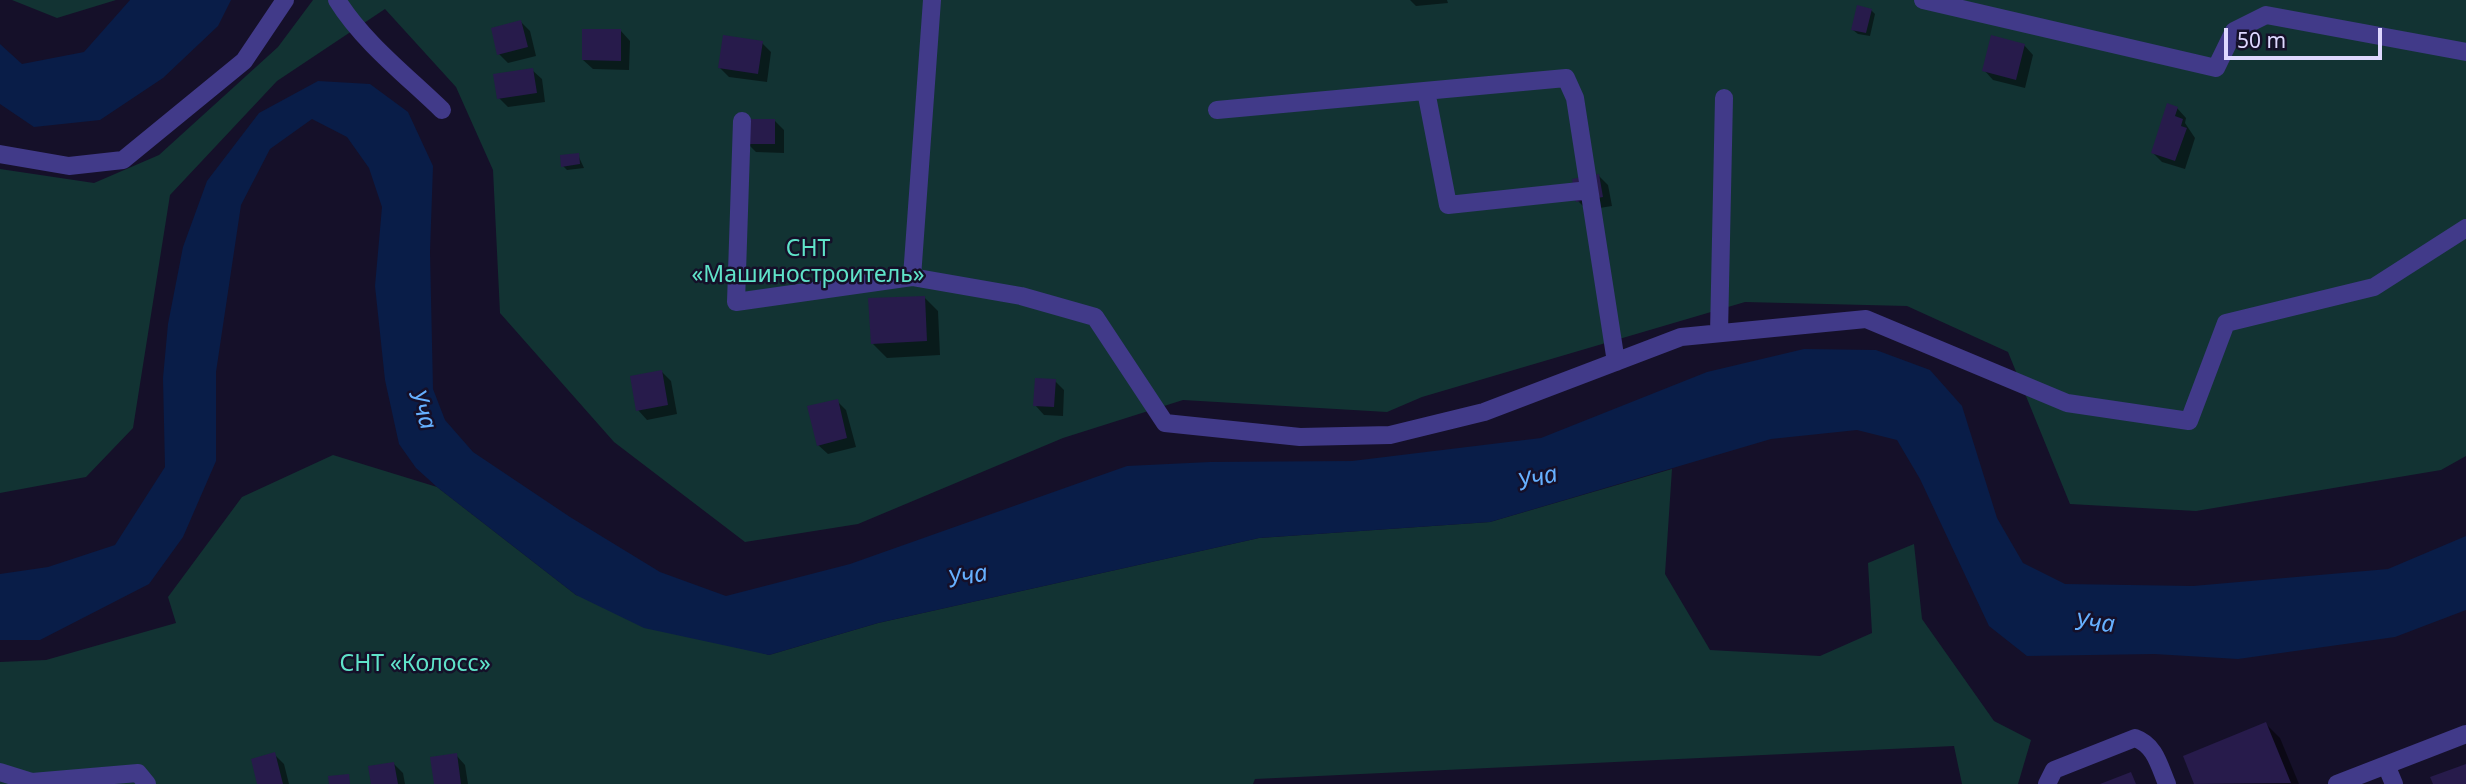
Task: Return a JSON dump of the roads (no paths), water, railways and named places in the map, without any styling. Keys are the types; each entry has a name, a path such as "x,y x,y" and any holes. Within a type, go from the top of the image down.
{"lane":[{"path":"0,154 69,166 123,160 244,61 285,0"},
{"path":"337,0 374,44 442,110"},
{"path":"912,277 932,0"},
{"path":"1923,0 2217,68 2234,32 2266,15 2466,52"},
{"path":"1217,110 1566,78 1575,98 1616,362"},
{"path":"1426,91 1447,205 1590,190"},
{"path":"1719,333 1724,98"},
{"path":"742,121 736,302 912,277 1021,296 1095,317 1164,423 1300,437 1390,435 1484,412 1681,337 1866,319 2067,403 2189,421 2226,323 2374,288 2466,228"},
{"path":"2337,784 2466,734"},
{"path":"2047,784 2053,770 2134,738 2145,741 2153,751 2166,784"},
{"path":"2386,765 2394,784"},
{"path":"0,772 32,782 138,773 147,784"}],"water":[{"path":"130,0 231,0 218,26 163,78 100,120 34,127 0,104 0,44 22,64 84,52"},
{"name":"Уча","path":"318,81 370,84 408,112 433,166 430,252 433,389 445,420 473,452 570,517 660,572 726,596 850,564 1127,466 1210,462 1352,461 1541,438 1707,372 1804,349 1876,350 1930,370 1962,406 1997,518 2023,563 2065,584 2193,586 2388,569 2466,536 2466,610 2395,637 2238,659 2154,654 2027,656 1989,626 1920,479 1897,440 1857,430 1771,439 1490,522 1259,538 878,623 769,655 644,628 576,595 437,487 416,468 399,444 385,380 375,286 382,207 369,168 347,137 312,119 270,149 241,205 216,372 216,461 183,537 149,584 40,640 0,640 0,574 48,567 115,545 165,467 163,378 168,324 183,247 207,181 259,113"}],"park label":[{"name":"СНТ «Машиностроитель»","path":"808,262"},
{"name":"СНТ «Колосс»","path":"415,664"}]}
